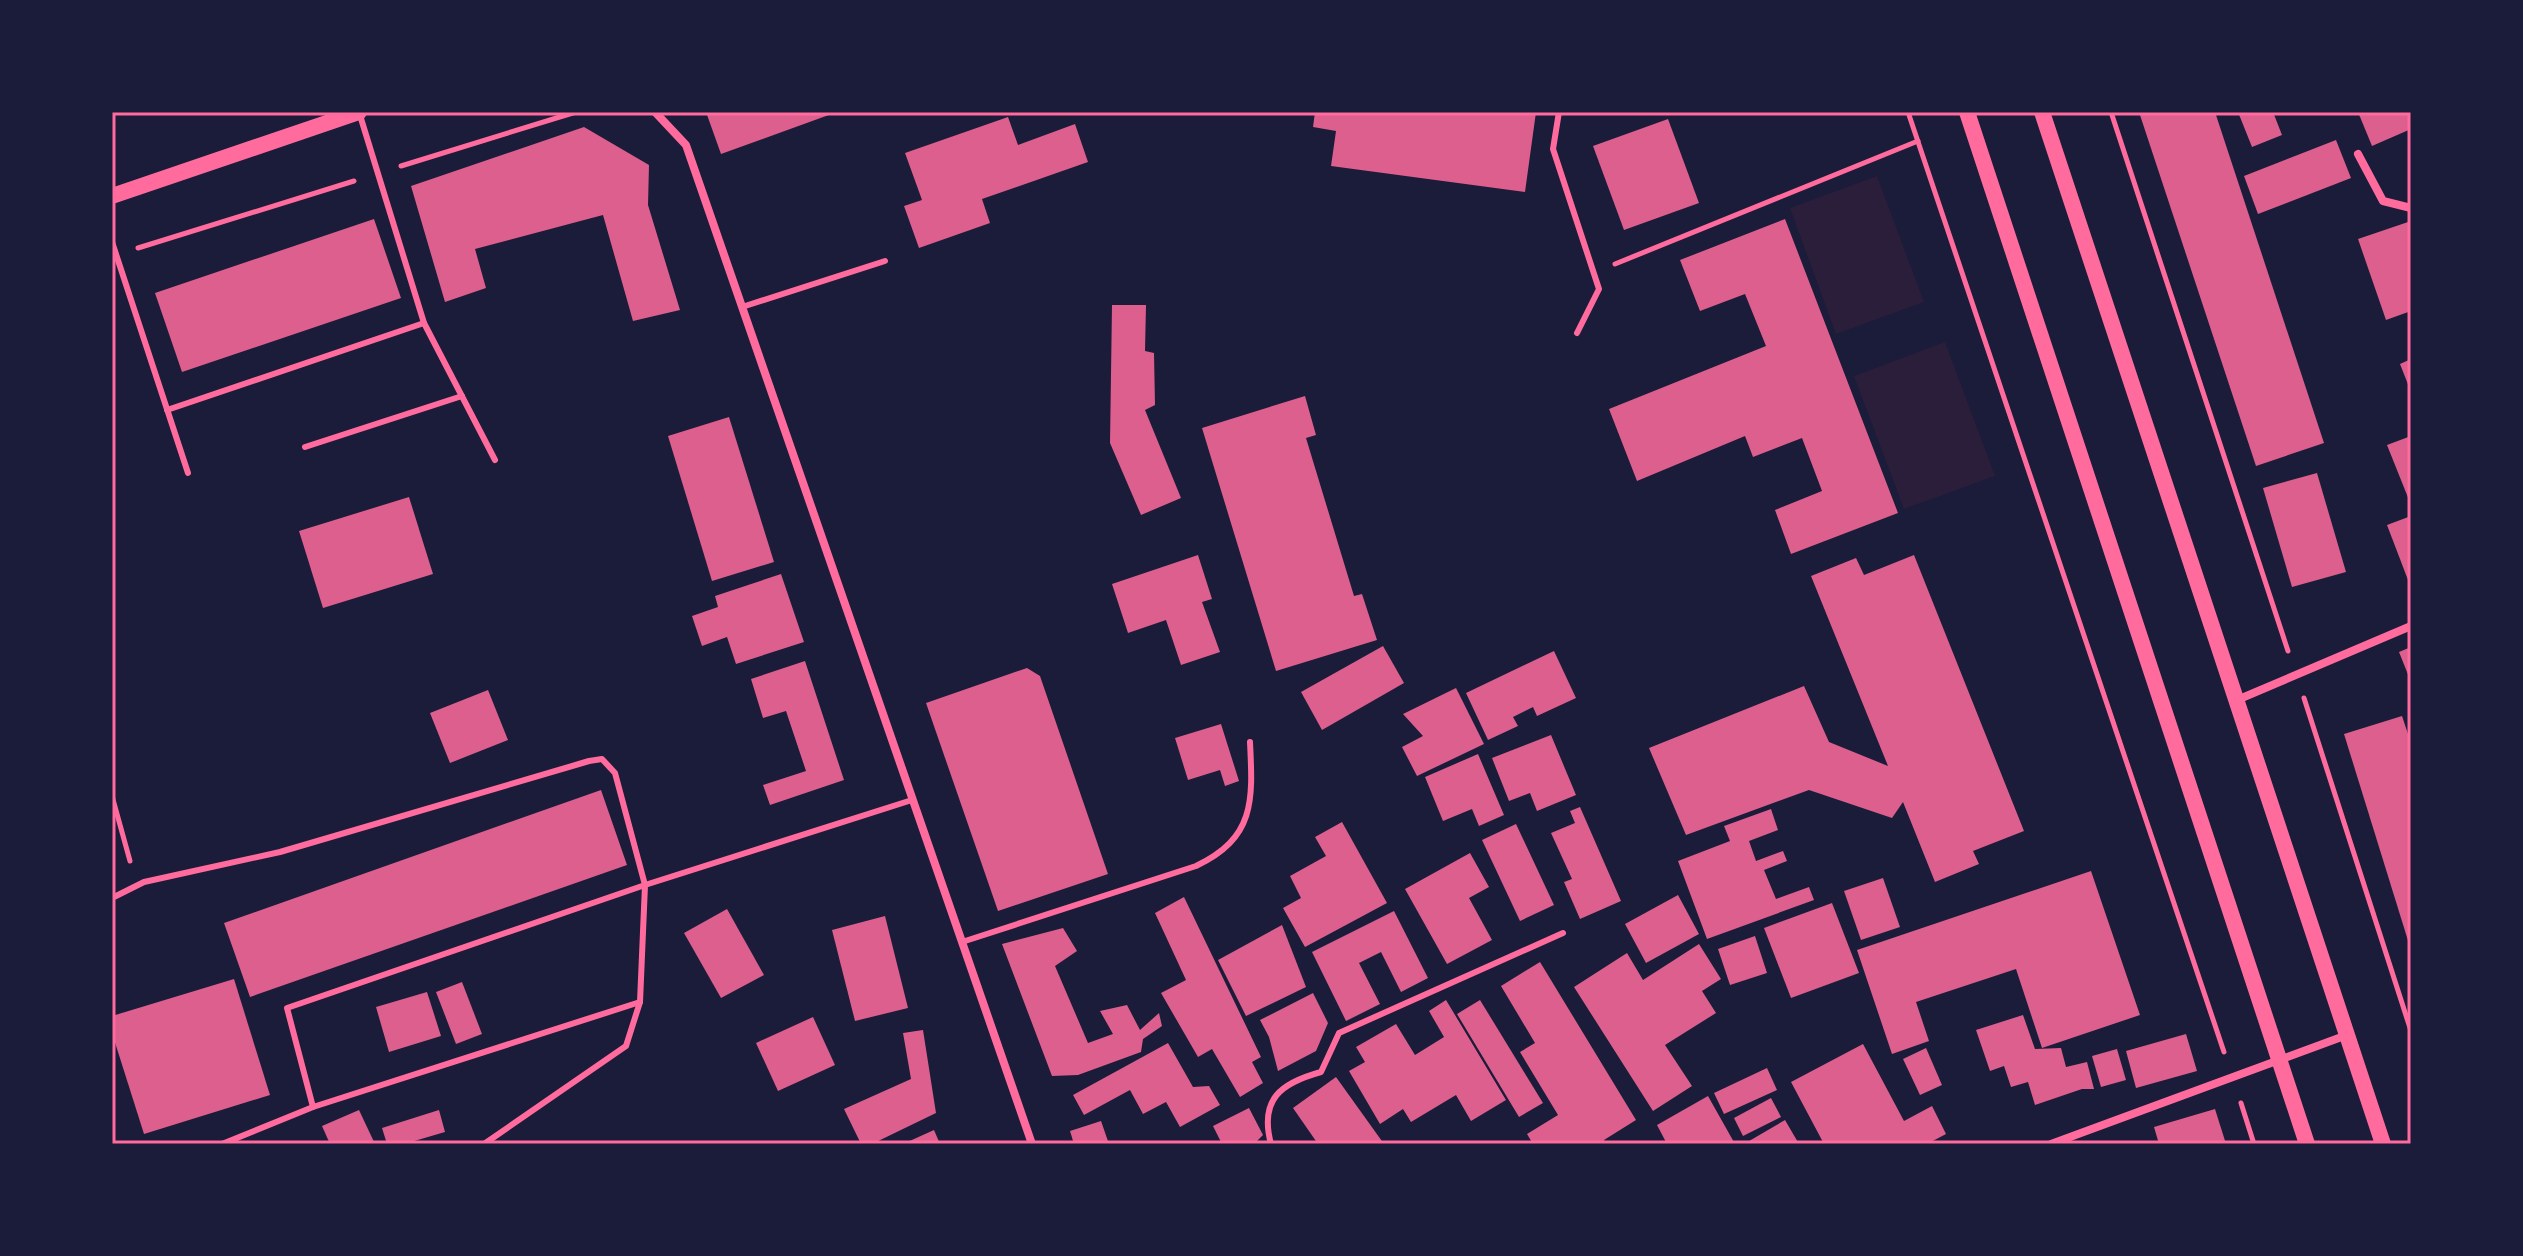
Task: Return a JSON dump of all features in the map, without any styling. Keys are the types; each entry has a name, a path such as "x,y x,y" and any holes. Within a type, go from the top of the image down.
{"main road":[{"path":"112,196 359,112"},
{"path":"1967,112 2307,1144"},
{"path":"2042,112 2383,1144"}],"street":[{"path":"655,112 686,145 1032,1144"},
{"path":"2358,154 2383,201 2411,208"},
{"path":"2236,700 2411,626"},
{"path":"2051,1144 2347,1035"}],"lane":[{"path":"359,112 424,323 495,460"},
{"path":"1559,112 1553,149 1599,289 1577,333"},
{"path":"112,242 188,473"},
{"path":"742,307 885,261"},
{"path":"167,410 424,323"},
{"path":"305,447 462,396"},
{"path":"962,942 1196,866 1218,855 1232,842 1244,823 1250,799 1250,742"},
{"path":"112,898 144,882 280,852 602,759 615,773 645,885 640,1002 626,1046 484,1144"},
{"path":"313,1107 287,1008 645,885 912,800"},
{"path":"1271,1144 1265,1123 1271,1103 1292,1080 1321,1072 1339,1033 1563,933"},
{"path":"222,1144 313,1107 640,1002"}],"path":[{"path":"116,255 576,112"},
{"path":"1908,112 2254,1144"},
{"path":"2111,112 2411,1031"},
{"path":"1593,273 1918,141"},
{"path":"112,796 130,862 121,869"}],"shaded area":[{"path":"1877,176 1924,302 1836,334 1790,208"},
{"path":"1945,342 1995,476 1904,509 1854,376"}],"building":[{"path":"706,112 837,112 721,154"},
{"path":"1315,112 1536,112 1525,192 1331,166 1336,131 1313,127"},
{"path":"2139,112 2215,112 2324,443 2256,466"},
{"path":"2238,112 2273,112 2282,135 2252,147"},
{"path":"2358,112 2411,112 2411,129 2372,146"},
{"path":"1008,117 1018,145 1075,124 1088,162 982,199 990,223 919,248 904,206 922,200 905,153"},
{"path":"1668,119 1699,203 1624,230 1593,146"},
{"path":"584,127 649,165 648,205 680,310 633,321 603,215 475,249 486,288 445,302 411,186"},
{"path":"2336,140 2351,178 2258,214 2244,176"},
{"path":"374,219 401,298 182,372 155,293"},
{"path":"1785,219 1898,513 1791,554 1775,510 1822,491 1802,438 1753,457 1745,436 1637,481 1609,409 1766,346 1745,294 1700,311 1680,260"},
{"path":"2411,221 2411,311 2386,320 2358,239"},
{"path":"1112,305 1146,305 1145,351 1154,353 1155,405 1145,410 1181,498 1141,515 1110,443"},
{"path":"2411,359 2411,392 2400,364"},
{"path":"1305,396 1316,435 1306,438 1354,596 1362,594 1377,640 1276,671 1202,428"},
{"path":"729,417 774,562 712,581 668,436"},
{"path":"2411,436 2411,505 2387,445"},
{"path":"2317,473 2346,572 2292,587 2263,488"},
{"path":"409,497 433,574 323,608 299,531"},
{"path":"2411,516 2411,579 2408,580 2387,525"},
{"path":"1198,555 1212,599 1202,602 1220,652 1181,665 1166,620 1128,633 1112,584"},
{"path":"1914,555 2024,831 1973,851 1979,864 1935,882 1903,802 1892,818 1809,790 1686,835 1649,748 1804,686 1829,742 1888,766 1811,576 1856,558 1864,575"},
{"path":"781,574 804,642 736,664 727,637 702,646 692,616 718,607 715,596"},
{"path":"1383,646 1404,683 1322,730 1301,692"},
{"path":"2411,647 2411,682 2399,652"},
{"path":"1554,651 1576,698 1537,716 1533,707 1513,717 1518,726 1488,740 1466,693"},
{"path":"805,661 844,780 770,805 763,785 806,771 786,711 763,718 751,679"},
{"path":"1027,668 1040,676 1108,874 998,911 926,703"},
{"path":"1456,688 1484,744 1417,776 1402,747 1423,736 1403,714"},
{"path":"488,690 508,740 450,763 430,713"},
{"path":"2402,716 2411,743 2410,947 2344,734"},
{"path":"1221,724 1239,781 1225,786 1220,770 1188,780 1175,738"},
{"path":"1551,735 1576,795 1537,811 1530,793 1509,801 1492,758"},
{"path":"1478,754 1504,815 1479,826 1472,809 1443,821 1425,777"},
{"path":"601,790 627,865 250,997 224,923"},
{"path":"1580,807 1621,901 1580,919 1564,882 1572,879 1551,833 1575,823 1570,811"},
{"path":"1771,809 1778,830 1749,841 1756,861 1783,851 1787,861 1764,870 1776,899 1809,887 1814,900 1707,939 1678,861 1730,841 1724,826"},
{"path":"1342,822 1387,903 1305,947 1283,908 1301,898 1290,876 1326,856 1315,837"},
{"path":"1516,824 1554,905 1520,921 1482,840"},
{"path":"1470,853 1489,887 1469,898 1492,940 1447,964 1405,889"},
{"path":"2091,871 2140,1015 2042,1048 2016,969 1916,1002 1929,1041 1892,1054 1857,950"},
{"path":"1883,878 1900,927 1861,940 1844,891"},
{"path":"1678,895 1699,934 1646,963 1625,924"},
{"path":"1184,897 1261,1057 1252,1062 1263,1083 1240,1097 1212,1049 1198,1057 1161,993 1186,980 1155,913"},
{"path":"1832,903 1859,973 1791,998 1764,928"},
{"path":"727,909 764,975 721,998 684,933"},
{"path":"1394,911 1428,978 1401,992 1381,952 1359,963 1380,1004 1346,1021 1312,952"},
{"path":"885,916 908,1008 855,1021 832,930"},
{"path":"1282,925 1306,987 1246,1016 1218,960"},
{"path":"1063,928 1077,951 1055,966 1088,1043 1113,1034 1100,1011 1127,1005 1140,1030 1159,1013 1162,1026 1143,1039 1141,1052 1078,1075 1052,1076 1002,944"},
{"path":"1755,936 1767,973 1730,985 1718,949"},
{"path":"1699,944 1721,979 1702,991 1716,1013 1665,1045 1692,1086 1653,1111 1574,987 1627,953 1643,980"},
{"path":"1540,962 1636,1120 1604,1140 1606,1144 1533,1144 1527,1134 1558,1115 1520,1052 1535,1043 1501,986"},
{"path":"234,979 270,1095 144,1134 112,1033 112,1016"},
{"path":"462,982 482,1034 456,1044 436,992"},
{"path":"427,992 441,1036 389,1052 376,1007"},
{"path":"1313,993 1328,1023 1316,1051 1278,1071 1269,1037 1260,1020"},
{"path":"1446,1000 1506,1100 1471,1121 1456,1095 1411,1122 1403,1109 1380,1124 1349,1071 1365,1062 1356,1047 1396,1024 1415,1055 1444,1037 1429,1011"},
{"path":"1480,1000 1543,1103 1519,1117 1457,1014"},
{"path":"2023,1015 2035,1049 2061,1048 2066,1067 2087,1062 2094,1089 2082,1089 2035,1105 2028,1082 2011,1087 2004,1066 1990,1071 1976,1030"},
{"path":"813,1017 835,1065 778,1091 756,1043"},
{"path":"923,1030 936,1113 872,1144 861,1144 844,1109 911,1079 903,1033"},
{"path":"2186,1034 2197,1071 2136,1088 2126,1051"},
{"path":"1168,1043 1193,1087 1209,1086 1220,1105 1180,1127 1166,1102 1143,1114 1130,1090 1084,1115 1073,1095"},
{"path":"1863,1044 1904,1121 1932,1106 1946,1134 1927,1144 1824,1144 1791,1082"},
{"path":"1926,1048 1942,1085 1920,1095 1903,1059"},
{"path":"2117,1049 2126,1080 2101,1087 2092,1056"},
{"path":"1767,1068 1777,1090 1724,1114 1714,1093"},
{"path":"1336,1077 1384,1144 1318,1144 1293,1108"},
{"path":"1708,1096 1735,1144 1667,1144 1657,1125"},
{"path":"1771,1098 1781,1117 1743,1136 1734,1118"},
{"path":"1249,1108 1263,1135 1254,1144 1222,1144 1213,1126"},
{"path":"2215,1109 2226,1144 2159,1144 2154,1127"},
{"path":"359,1110 375,1144 330,1144 322,1126"},
{"path":"439,1110 445,1132 404,1144 387,1144 382,1128"},
{"path":"1785,1120 1799,1144 1744,1144"},
{"path":"1101,1121 1109,1144 1074,1144 1070,1131"},
{"path":"934,1130 940,1144 903,1144"}]}
